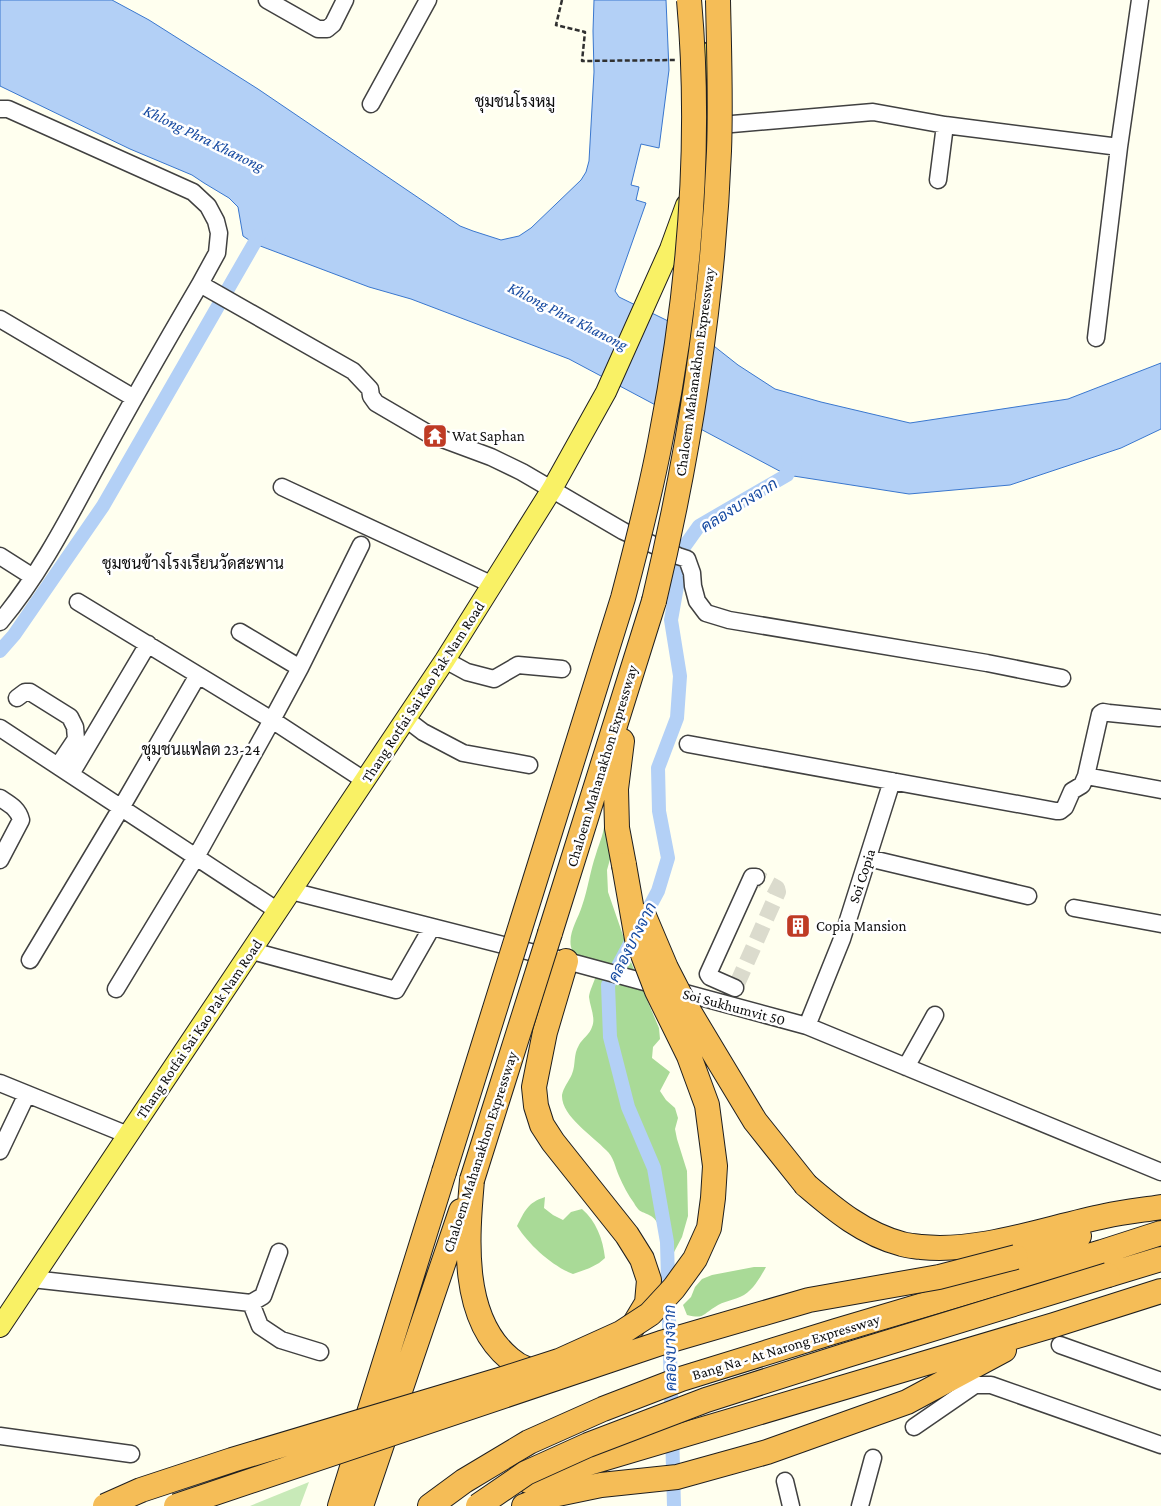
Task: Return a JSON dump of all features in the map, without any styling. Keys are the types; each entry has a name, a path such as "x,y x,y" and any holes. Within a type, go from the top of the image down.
{"highway":[{"name":"Chaloem Mahanakhon Expressway","path":"340,1506 622,598 646,510 661,438 683,303 690,234 694,80 689,0"},
{"name":"Chaloem Mahanakhon Expressway","path":"361,1506 472,1180 654,601 672,524 686,450 708,296 719,151 720,0"},
{"path":"105,1506 141,1490 232,1460 559,1361 621,1333 650,1314 674,1288 695,1259 708,1228 713,1198 715,1166 707,1105 689,1056 657,991 636,939 617,828 616,790 620,746 654,601"},
{"path":"624,865 656,945 684,1003 755,1121 806,1185 835,1210 862,1228 903,1244 935,1248 963,1247 1105,1216 1161,1208"},
{"path":"472,1180 467,1246 471,1280 477,1309 489,1336 503,1353 519,1366 539,1372 562,1372 586,1362 609,1349 634,1326 647,1303 648,1280 642,1259 627,1235 553,1142 542,1125 536,1106 534,1087 545,1032 566,961"},
{"path":"176,1506 661,1343 809,1300 939,1277 1016,1257 1161,1208"},
{"name":"Bang Na - At Narong Expressway","path":"430,1506 464,1482 529,1442 603,1409 681,1379 1161,1233"},
{"name":"Bang Na - At Narong Expressway","path":"478,1506 526,1473 588,1445 706,1400 846,1355 1161,1259"},
{"path":"442,1506 1057,1335 1161,1291"},
{"path":"524,1506 553,1496 602,1485 677,1477 767,1452 907,1402 1020,1341 1057,1335"}],"main road":[{"name":"Thang Rotfai Sai Kao Pak Nam Road","path":"2,1320 32,1279 445,660 552,488 606,392 654,287 684,212 696,172 705,126 708,76 720,0"}],"street":[{"path":"267,0 318,29 327,29 333,24 346,0"},
{"path":"371,104 428,0"},
{"path":"1096,338 1119,147 1140,0"},
{"path":"0,109 8,108 193,192 208,206 216,221 218,233 217,253 205,288 134,398 51,550 0,622"},
{"path":"705,126 873,112 945,125 1119,147"},
{"path":"938,180 945,125"},
{"path":"205,288 353,372 370,388 371,396 376,403 428,434 491,457 552,488 623,531 687,559 692,573 697,601 706,613 729,620 987,663 1062,678"},
{"path":"0,319 134,398"},
{"path":"282,487 493,585"},
{"path":"116,989 196,857 272,720 361,545"},
{"path":"0,556 32,577"},
{"path":"78,602 272,720 364,780"},
{"path":"240,632 300,668"},
{"path":"64,770 148,644"},
{"path":"445,660 467,672 494,679 518,665 562,669"},
{"path":"30,960 198,675"},
{"path":"17,698 25,692 30,692 70,717 75,727 76,740 64,770"},
{"path":"688,744 1056,812 1065,808 1072,791 1082,785 1102,712 1159,718"},
{"path":"406,719 423,732 463,753 529,766"},
{"path":"0,728 278,911"},
{"path":"1086,776 1161,790"},
{"name":"Soi Copia","path":"807,1026 842,940 892,781"},
{"path":"0,798 13,806 21,820 0,860"},
{"path":"868,858 1028,896"},
{"path":"728,1005 736,986 708,974 752,877 756,877"},
{"name":"Soi Sukhumvit 50","path":"291,891 598,969 807,1026 1161,1172"},
{"path":"1074,908 1161,924"},
{"path":"252,950 396,990 432,927"},
{"path":"906,1067 935,1015"},
{"path":"0,1083 128,1135"},
{"path":"0,1151 27,1094"},
{"path":"32,1279 251,1303 263,1296 279,1252"},
{"path":"251,1303 260,1326 267,1331 281,1340 320,1352"},
{"path":"1057,1335 1161,1381"},
{"path":"914,1427 974,1385 991,1385 1161,1445"},
{"path":"0,1436 131,1454"},
{"path":"860,1506 873,1458"},
{"path":"785,1481 791,1506"}],"path":[{"path":"562,0 556,25 585,32 582,61 680,60"}],"green space":[{"path":"611,805 616,838 607,870 608,892 628,955 659,1028 660,1039 653,1047 652,1058 670,1072 660,1091 675,1108 678,1118 675,1129 687,1171 688,1216 682,1237 672,1256 658,1223 651,1216 636,1207 609,1153 572,1118 563,1103 562,1095 572,1074 577,1049 590,1032 593,1024 589,997 596,976 581,963 572,951 570,942 603,834 604,813"},
{"path":"545,1197 544,1208 563,1220 571,1212 582,1209 587,1214 598,1231 603,1244 605,1258 586,1270 573,1274 557,1266 534,1247 517,1226 530,1205"},
{"path":"754,1267 766,1267 748,1292 718,1305 703,1316 687,1315 683,1305 691,1297 695,1287 702,1279 712,1275"},
{"path":"309,1482 300,1506 250,1506"}],"water":[{"name":"Khlong Phra Khanong","path":"0,0 112,0 149,20 258,89 460,226 501,240 519,236 531,228 581,180 586,172 589,161 594,72 594,0 666,0 669,70 659,148 641,144 631,185 639,187 636,200 646,203 615,291 619,297 705,339 738,365 775,389 910,423 1068,399 1161,363 1161,429 1121,448 1010,485 909,494 787,475 569,359 411,299 369,287 255,244 243,236 238,207 229,198 192,175 130,149 0,86"}],"waterway":[{"path":"0,651 14,635 103,506 263,228"},
{"name":"คลองบางจาก","path":"674,1506 667,1242 654,1168 628,1107 610,1037 608,985 658,891 668,858 659,811 658,768 677,718 680,676 671,620 684,547 699,526 787,475 795,459"}],"tunnel":[{"path":"737,984 778,892 777,888 756,877"}],"place":[{"name":"Wat Saphan","path":"435,436"},
{"name":"Copia Mansion","path":"798,926"}],"district":[{"name":"ชุมชนโรงหมู","path":"515,101"},
{"name":"ชุมชนข้างโรงเรียนวัดสะพาน","path":"193,563"},
{"name":"ชุมชนแฟลต 23-24","path":"201,749"}]}
